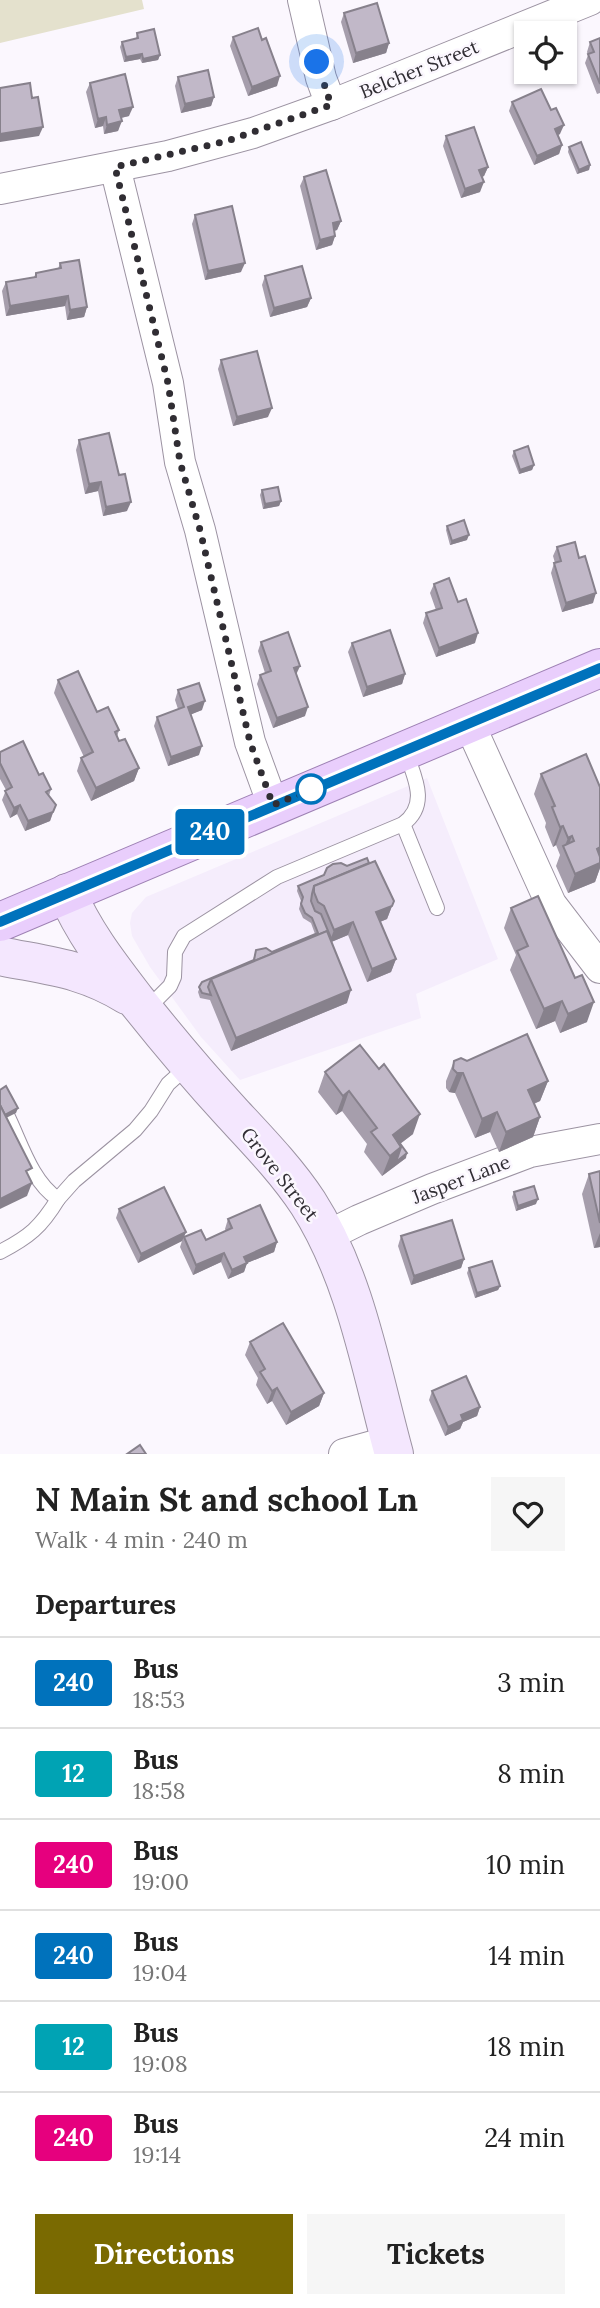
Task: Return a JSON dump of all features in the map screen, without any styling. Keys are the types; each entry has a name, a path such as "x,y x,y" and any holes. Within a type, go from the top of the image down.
{"main road":[{"path":"0,922 600,668"}],"street":[{"path":"303,0 321,78 331,105"},
{"name":"Belcher Street","path":"0,189 115,167 227,141 331,105 590,0"},
{"path":"115,167 168,383 180,462 200,530 253,756 273,805"},
{"path":"469,723 551,904 600,968"},
{"name":"Grove Street","path":"67,893 88,935 142,1007 189,1065 285,1172 327,1236 349,1288 392,1447"},
{"name":"Grove Street","path":"0,956 86,974 103,981 142,1007"},
{"name":"Jasper Lane","path":"327,1236 432,1189 530,1152 600,1139"},
{"path":"344,1454 392,1447"}],"lane":[{"path":"142,1007 170,986 174,976 175,952 184,936 277,877 402,824 416,810 419,801 419,791 405,750"},
{"path":"402,824 437,908"},
{"path":"0,1252 20,1242 38,1228 74,1181 135,1130 168,1084 189,1065"},
{"path":"8,1117 37,1177 50,1194 58,1199"}],"shaded area":[{"path":"0,0 142,0 144,9 0,43"},
{"path":"427,778 498,959 416,994 421,1018 240,1080 201,1037 150,967 132,936 132,913 146,897"}],"building":[{"path":"377,3 389,43 356,53 344,13"},
{"path":"258,28 262,40 266,38 280,76 252,87 233,37"},
{"path":"154,29 160,55 143,59 142,54 126,57 122,42 138,38 137,33"},
{"path":"600,38 600,84 588,54 594,52 590,42"},
{"path":"208,70 214,97 185,104 178,77"},
{"path":"125,74 133,107 119,110 122,121 107,125 106,117 98,119 90,83"},
{"path":"30,83 32,98 38,97 43,127 0,134 0,88"},
{"path":"541,89 551,110 556,108 564,125 555,129 562,145 537,156 512,102"},
{"path":"474,127 488,167 479,170 484,182 465,189 446,136"},
{"path":"581,142 590,165 579,170 569,147"},
{"path":"326,170 341,221 333,223 335,236 320,240 304,177"},
{"path":"232,206 245,263 208,271 195,215"},
{"path":"79,260 87,307 70,310 68,296 10,306 6,282 36,277 36,273 61,268 60,263"},
{"path":"302,266 311,298 274,308 265,276"},
{"path":"257,351 272,408 237,417 221,360"},
{"path":"109,433 119,475 125,474 131,502 106,507 101,482 89,484 79,440"},
{"path":"528,446 534,465 520,470 514,451"},
{"path":"278,487 281,501 265,504 262,490"},
{"path":"464,520 469,535 452,541 447,526"},
{"path":"575,542 579,558 585,556 596,593 566,603 554,563 561,561 557,547"},
{"path":"449,578 458,602 466,599 478,633 439,648 426,613 442,608 434,584"},
{"path":"390,630 405,674 367,687 352,643"},
{"path":"288,632 300,666 294,668 308,707 277,718 260,675 271,671 261,642"},
{"path":"78,671 97,712 108,707 119,730 115,732 119,741 125,739 139,768 96,788 81,758 93,752 58,680"},
{"path":"199,683 205,701 188,707 202,746 171,757 157,717 184,707 178,690"},
{"path":"23,741 39,775 43,773 51,789 46,792 56,805 53,812 28,821 20,805 14,808 5,791 12,787 0,763 0,752"},
{"path":"586,754 600,787 600,847 597,849 600,863 575,874 563,846 574,841 572,836 568,838 563,826 560,827 552,807 555,806 541,774"},
{"path":"367,858 369,863 314,886 311,901 315,911 321,914 331,938 327,931 211,979 208,987 211,995 202,993 199,987 202,982 254,960 256,950 266,948 272,952 318,933 312,918 305,913 301,904 303,897 298,886 324,875 327,868 333,864 341,863 347,866"},
{"path":"375,861 394,901 392,906 376,912 396,959 372,969 353,922 334,930 324,906 318,902 314,886"},
{"path":"538,896 575,978 582,975 594,1002 568,1014 562,1001 544,1009 517,951 528,946 511,908"},
{"path":"327,931 351,990 236,1038 211,979"},
{"path":"527,1034 548,1081 528,1090 540,1117 506,1132 497,1112 482,1119 463,1073 457,1073 453,1069 454,1061 461,1058 467,1061"},
{"path":"360,1045 379,1069 384,1064 420,1114 393,1135 401,1147 390,1156 371,1132 377,1128 349,1091 343,1096 325,1072"},
{"path":"6,1086 18,1108 5,1115 0,1105 0,1090"},
{"path":"0,1105 32,1168 26,1171 32,1183 0,1199"},
{"path":"398,1142 407,1153 396,1162 401,1147"},
{"path":"600,1171 600,1223 589,1174"},
{"path":"534,1186 538,1199 518,1206 514,1192"},
{"path":"164,1187 186,1232 141,1254 119,1209"},
{"path":"260,1205 277,1242 244,1257 247,1263 232,1270 224,1253 196,1265 184,1237 201,1230 206,1240 232,1228 228,1219"},
{"path":"452,1220 464,1259 414,1276 401,1236"},
{"path":"492,1261 500,1286 477,1293 469,1268"},
{"path":"283,1323 324,1393 291,1412 277,1388 272,1391 260,1372 265,1369 250,1342"},
{"path":"466,1376 480,1407 461,1415 463,1420 448,1427 432,1391"},
{"path":"140,1445 146,1454 127,1454"}],"bus line":[{"name":"240","path":"0,922 600,668"}],"route":[{"path":"311,789 317,787 273,805 253,756 197,516 180,462 172,399 115,167 227,141 331,105 317,62"}]}
